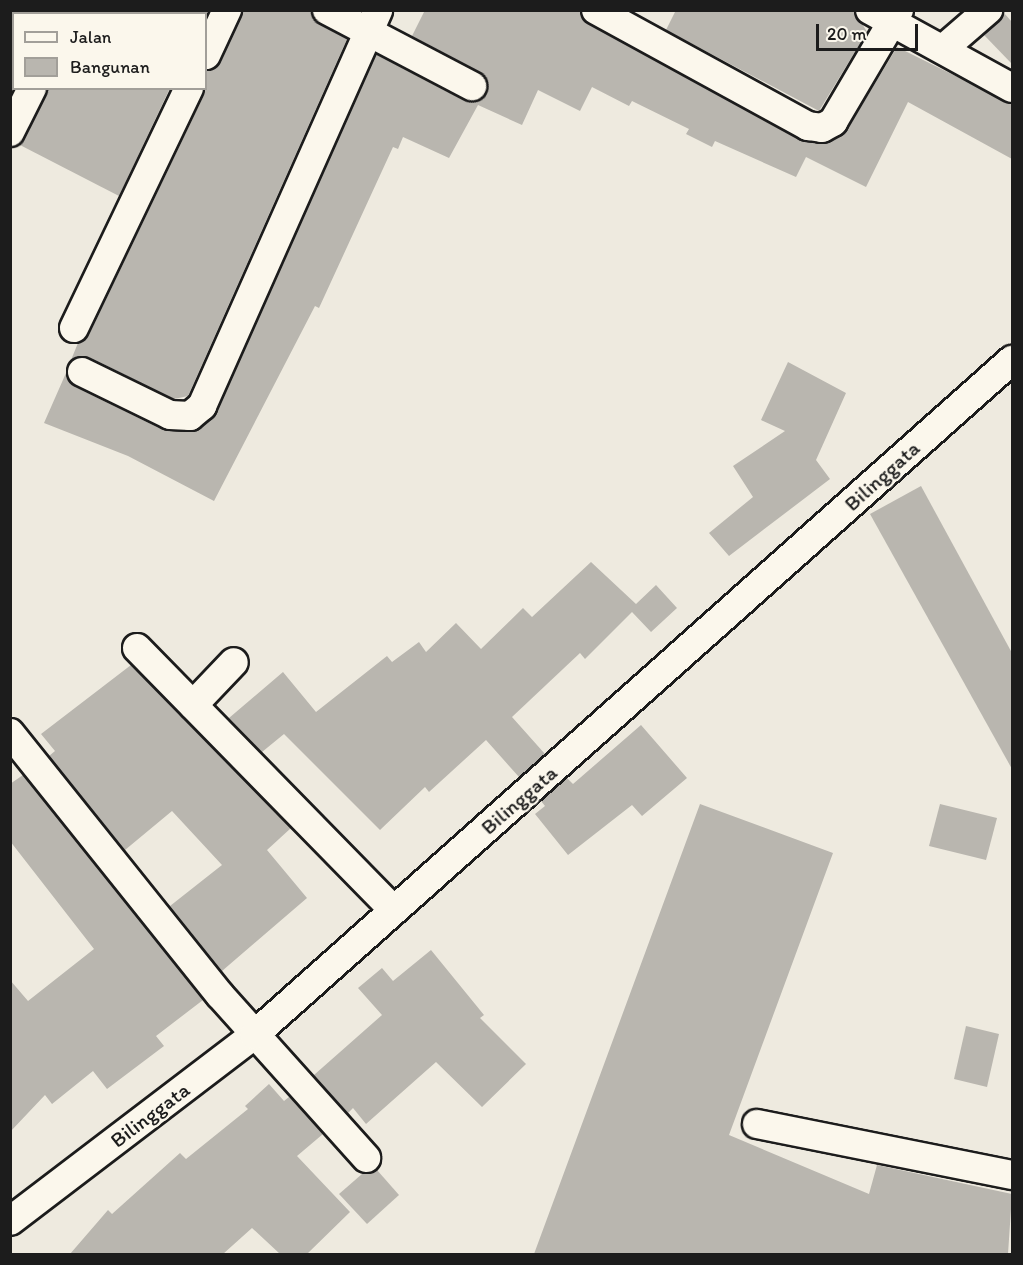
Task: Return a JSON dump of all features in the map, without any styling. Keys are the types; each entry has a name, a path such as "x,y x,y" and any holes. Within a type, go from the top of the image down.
{"street":[{"path":"207,53 227,10"},
{"path":"327,10 373,21 472,86"},
{"path":"596,10 808,126 822,128 833,122 887,14 943,49 1012,87"},
{"path":"943,49 988,10"},
{"path":"82,372 170,415 190,416 202,405 373,21"},
{"path":"10,132 31,90"},
{"path":"74,328 188,90"},
{"name":"Bilinggata","path":"10,1221 237,1015 383,897 1012,360"},
{"path":"137,648 383,897"},
{"path":"193,705 234,663"},
{"path":"10,733 237,1015 366,1158"},
{"path":"757,1124 1012,1175"}],"building":[{"path":"243,10 310,10 319,24 347,39 188,396 174,399 89,357 71,360 78,343 89,335 204,90 207,90 207,70 221,62"},
{"path":"425,10 580,10 588,24 800,140 820,144 847,130 897,47 1012,104 1012,159 908,102 866,187 806,157 796,177 715,141 712,147 686,134 689,129 632,101 629,106 592,87 580,111 538,90 522,125 478,105 449,158 403,137 398,149 393,147 319,308 315,306 214,501 128,456 44,423 66,373 75,387 163,430 190,432 213,418 376,54 465,101 480,100 487,93 486,78 480,72 412,36"},
{"path":"676,10 854,10 867,32 819,111 666,30"},
{"path":"1004,13 1012,22 1012,64 984,35"},
{"path":"47,90 169,90 119,196 20,145"},
{"path":"788,362 846,393 816,460 830,479 729,556 709,533 753,497 733,466 785,431 761,420"},
{"path":"921,486 1012,653 1012,769 870,514"},
{"path":"591,562 636,604 656,585 677,608 651,632 632,612 585,659 580,653 512,717 545,754 519,777 486,740 429,792 425,787 380,830 284,734 262,752 229,718 283,672 316,712 387,656 392,662 419,642 426,652 456,623 481,649 523,608 532,617"},
{"path":"131,665 291,828 267,850 307,898 222,971 170,906 222,865 172,811 125,850 49,756 55,751 41,734"},
{"path":"641,725 687,778 642,816 632,805 568,855 535,814 545,806 541,801 567,778 573,784"},
{"path":"23,775 203,1000 156,1036 164,1046 107,1089 93,1071 52,1104 45,1095 10,1132 10,980 28,1001 94,949 10,841 10,784"},
{"path":"700,804 833,853 729,1135 869,1194 877,1165 1012,1194 1008,1254 534,1254"},
{"path":"940,804 997,818 986,860 929,846"},
{"path":"431,950 484,1015 480,1018 526,1064 482,1107 436,1062 366,1124 353,1108 348,1113 314,1075 382,1015 358,988 382,968 393,981"},
{"path":"966,1026 999,1034 987,1087 954,1079"},
{"path":"269,1084 284,1101 289,1097 323,1134 297,1156 350,1212 307,1254 280,1254 252,1228 223,1254 70,1254 108,1210 112,1214 180,1153 186,1159 248,1109 245,1106"},
{"path":"377,1170 399,1195 367,1224 339,1194 362,1174"}]}
